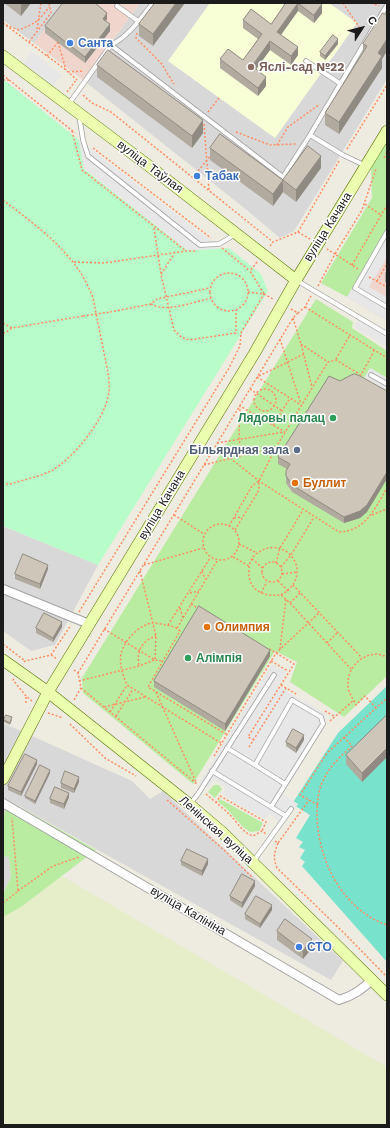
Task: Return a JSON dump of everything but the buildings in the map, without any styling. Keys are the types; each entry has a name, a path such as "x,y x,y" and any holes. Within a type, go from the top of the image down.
{"main road":[{"name":"вуліца Таўлая","path":"3,56 296,280"},
{"name":"вуліца Качана","path":"3,779 48,692 250,361 296,280 371,167 387,131"},
{"name":"Ленінская вуліца","path":"3,660 48,692 189,804 223,833 387,995"}],"street":[{"path":"3,589 89,624"},
{"name":"вуліца Калініна","path":"3,803 339,1000 356,994 372,980"}],"lane":[{"path":"68,105 111,45 120,41 138,21 151,3"},
{"path":"117,6 138,21"},
{"path":"111,45 283,178 341,84 386,6"},
{"path":"306,61 341,84"},
{"path":"78,113 83,140 88,156 200,245 219,244 236,234"},
{"path":"310,135 343,155 371,167"},
{"path":"387,232 354,288 387,307"},
{"path":"296,280 387,334"},
{"path":"371,375 387,384"},
{"path":"189,804 201,789 274,675"},
{"path":"255,765 292,700 321,717 323,724 271,807"},
{"path":"227,748 285,784"},
{"path":"212,771 286,816"},
{"path":"253,863 291,809"}],"path":[{"path":"37,31 41,3"},
{"path":"29,42 51,13 49,3"},
{"path":"343,3 367,38"},
{"path":"371,3 386,6"},
{"path":"4,23 19,30 34,24 50,6"},
{"path":"138,21 136,38 161,63 184,102"},
{"path":"4,23 77,79 77,91 92,103 111,112 273,242 250,271"},
{"path":"47,56 58,42 66,70"},
{"path":"68,72 88,71"},
{"path":"3,74 83,140 219,244 224,251 250,271 264,294"},
{"path":"3,80 11,81"},
{"path":"277,145 288,128 335,93"},
{"path":"209,190 204,116 219,98"},
{"path":"72,130 82,170 186,252"},
{"path":"234,132 270,145 304,144"},
{"path":"384,158 387,152"},
{"path":"193,177 211,155"},
{"path":"335,254 365,204 371,167"},
{"path":"3,200 48,236 74,262 90,288 107,372 109,391 104,407 84,441 67,459 50,471 10,484 3,484"},
{"path":"365,204 381,214"},
{"path":"352,265 387,205"},
{"path":"154,228 161,274 174,330 189,340 241,332"},
{"path":"74,262 104,263 201,251"},
{"path":"161,274 174,254"},
{"path":"377,281 387,264"},
{"path":"230,273 243,279 248,292 247,299 243,305 236,310 221,310 210,298 210,288 212,282 223,274 230,273"},
{"path":"3,333 12,328 151,304 157,299 167,296 210,288"},
{"path":"248,292 264,294"},
{"path":"3,644 25,661 51,655 76,618 229,368 240,346 241,332 264,294"},
{"path":"151,304 157,308 170,308 210,298"},
{"path":"305,307 387,358"},
{"path":"236,310 236,333"},
{"path":"78,673 280,339 293,318 298,313"},
{"path":"293,318 312,387"},
{"path":"3,323 12,328"},
{"path":"336,360 350,335"},
{"path":"280,339 301,405"},
{"path":"301,344 328,362"},
{"path":"235,530 259,490 259,481 276,446 328,362 336,360 361,375 375,350"},
{"path":"258,377 304,354"},
{"path":"258,377 301,405"},
{"path":"250,389 282,411"},
{"path":"263,389 271,391 276,397 274,406 268,410 259,409 255,402 256,394 263,389"},
{"path":"273,425 290,398"},
{"path":"240,406 285,432"},
{"path":"240,406 239,439 242,455"},
{"path":"217,443 285,432"},
{"path":"204,465 276,446"},
{"path":"230,458 259,481 339,532 348,531 357,527 372,515 387,509"},
{"path":"229,526 252,486 259,481"},
{"path":"372,515 387,488"},
{"path":"276,563 280,548 303,510"},
{"path":"174,515 204,534"},
{"path":"233,519 242,517"},
{"path":"281,567 314,517"},
{"path":"222,524 229,526 235,530 238,536 239,544 237,551 233,557 228,560 217,561 210,558 203,548 202,541 204,534 209,528 215,525 222,524"},
{"path":"239,544 257,553"},
{"path":"272,547 280,548 294,560 297,572 293,585 288,591 281,595 271,596 261,594 250,582 248,574 249,566 257,553 272,547"},
{"path":"144,565 203,548"},
{"path":"233,557 249,566"},
{"path":"168,625 210,558"},
{"path":"252,559 263,568"},
{"path":"177,628 217,561"},
{"path":"267,582 262,576 263,568 266,564 271,562 276,563 281,567 282,574 278,581"},
{"path":"140,570 156,636 155,660"},
{"path":"202,571 205,580"},
{"path":"282,574 297,572"},
{"path":"267,582 278,581"},
{"path":"278,581 288,591"},
{"path":"261,594 267,582"},
{"path":"293,585 363,658"},
{"path":"190,592 199,591"},
{"path":"290,603 301,592"},
{"path":"281,595 351,669"},
{"path":"280,649 286,599"},
{"path":"191,604 204,612"},
{"path":"180,608 183,618"},
{"path":"213,757 276,653 320,612"},
{"path":"221,743 127,685 121,671 121,654 126,643 138,629 152,623 168,625 177,628 180,631 148,687 226,734"},
{"path":"104,629 155,660 163,661"},
{"path":"327,643 338,632"},
{"path":"139,666 139,650 143,643 156,636"},
{"path":"254,740 248,737 294,664 263,645"},
{"path":"376,708 365,696 356,705 350,695 347,684 351,669 363,658 377,654 387,656"},
{"path":"80,681 139,666 155,660"},
{"path":"271,660 289,672"},
{"path":"110,712 127,685"},
{"path":"81,688 196,784 216,803 230,815 247,834 253,836 262,831 266,822 220,796 216,803"},
{"path":"249,747 286,688"},
{"path":"116,717 133,689"},
{"path":"156,692 196,784"},
{"path":"26,696 26,703"},
{"path":"104,707 145,697"},
{"path":"318,805 300,795 327,753 387,698"},
{"path":"331,714 330,722 354,700"},
{"path":"70,723 105,758 136,776"},
{"path":"344,738 352,746 335,762 323,780 318,795 317,822 319,842 325,860 334,879 346,896 362,912 380,923 387,925"},
{"path":"196,784 201,777"},
{"path":"166,800 224,850 258,883"},
{"path":"309,800 278,843 274,854 274,861 277,868 387,977"},
{"path":"11,808 18,891"},
{"path":"291,809 299,813"},
{"path":"262,831 278,843"},
{"path":"3,903 53,866 90,853"}],"shaded area":[{"path":"3,3 65,3 34,43 3,20"},
{"path":"65,3 140,3 83,80 34,43"},
{"path":"140,3 387,3 387,79 294,231 280,238 83,80"},
{"name":"Яслі-сад №22","path":"210,3 329,3 357,23 275,138 168,61"},
{"path":"32,52 62,75 49,91 19,69"},
{"path":"79,140 215,244 217,249 187,250 84,168"},
{"path":"387,230 387,321 347,297"},
{"path":"387,230 387,257 369,287 387,297 387,321 347,297"},
{"path":"359,317 387,334 387,347 354,327"},
{"path":"370,368 387,378 387,391 364,378"},
{"path":"3,526 98,565 55,645 31,651 3,631"},
{"path":"272,664 286,672 278,686 326,714 327,721 283,794 298,804 284,825 269,814 265,819 222,795 226,788 215,780 208,788 200,782"},
{"path":"387,686 387,962 302,866 305,862 300,858 305,850 299,847 303,842 296,838 310,815 292,804 338,733"},
{"path":"3,723 132,781 150,799 163,791 343,961 331,980 10,801 3,818"},
{"path":"3,856 9,856 11,877 3,894"},
{"path":"62,876 387,1067 387,1125 3,1125 3,917 21,907"}],"green space":[{"path":"3,79 79,140 84,169 187,250 229,248 261,274 268,291 98,565 3,526"},
{"path":"387,141 387,230 347,297 321,283 372,198 371,165"},
{"path":"316,299 353,322 352,328 387,351 387,378 370,368 365,378 387,391 387,398 290,470 287,476 287,481 292,492 387,479 387,676 344,717 290,682 297,662 275,651 193,784 83,693 82,678"},
{"path":"214,785 219,785 222,789 215,798 208,792"},
{"path":"220,799 263,823 259,831 250,832 246,829 223,805 218,802"},
{"path":"9,801 96,850 21,907 3,917 3,894 11,877 9,857 3,856 3,818"}],"place":[{"name":"Санта","path":"70,43"},
{"name":"Яслі-сад №22","path":"251,67"},
{"name":"Табак","path":"197,176"},
{"name":"Лядовы палац","path":"333,418"},
{"name":"Більярдная зала","path":"297,450"},
{"name":"Буллит","path":"295,483"},
{"name":"Олимпия","path":"207,627"},
{"name":"Алімпія","path":"188,658"},
{"name":"СТО","path":"299,947"}]}
